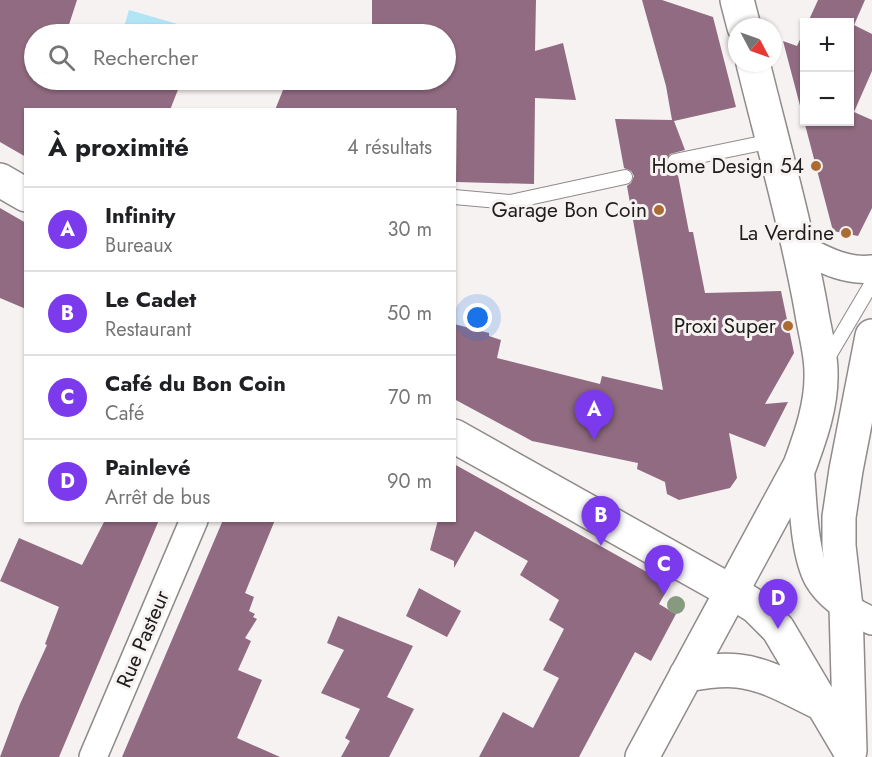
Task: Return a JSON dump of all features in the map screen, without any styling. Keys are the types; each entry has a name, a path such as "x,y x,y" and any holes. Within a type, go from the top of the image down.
{"main road":[{"path":"737,0 742,18"},
{"path":"642,757 800,465 811,436 817,410 821,370 799,247 755,72"},
{"path":"0,180 24,194"},
{"path":"851,754 859,614 839,546 840,509 872,336"},
{"path":"456,437 756,607 778,630 851,754"},
{"path":"686,675 730,670 751,673 770,679 822,704"}],"street":[{"path":"799,247 831,264 845,268 872,269"},
{"path":"800,465 807,540 812,564 818,579 824,586 859,614"},
{"name":"Rue Pasteur","path":"93,757 193,522"}],"lane":[{"path":"675,161 772,141"},
{"path":"456,197 510,202 625,177"},
{"path":"821,370 872,283"}],"water":[{"path":"129,10 178,24 125,24"}],"building":[{"path":"0,0 77,0 69,24 24,24 24,90 178,90 171,108 24,108 24,156 0,142"},
{"path":"372,0 536,0 535,51 563,43 576,100 535,98 534,184 456,182 456,108 276,108 283,90 456,90 456,24 372,24"},
{"path":"642,0 662,0 713,17 736,107 674,121 685,150 670,154 666,163 672,169 677,170 689,232 693,232 705,293 781,291 794,353 765,404 788,402 765,447 729,433 737,478 730,488 679,500 667,494 665,482 637,469 638,463 532,441 456,400 456,325 489,333 489,336 501,340 497,358 600,384 602,376 663,390 627,186 634,176 631,171 624,168 615,119 672,120 666,86"},
{"path":"818,0 865,0 854,25 854,18 810,18"},
{"path":"854,25 872,34 872,71 854,112"},
{"path":"800,40 800,106 783,41 797,46"},
{"path":"854,112 872,120 872,208 858,236 833,231 805,126 854,126"},
{"path":"0,208 24,222 24,308 0,298"},
{"path":"456,465 670,585 659,604 676,614 651,661 635,652 579,757 479,757 503,712 533,728 559,678 543,670 564,629 549,620 559,600 520,575 528,561 475,531 454,568 454,561 430,550 437,522 456,522"},
{"path":"104,522 158,522 59,757 0,757 20,704 47,645 45,644 59,607 0,581 19,538 82,565"},
{"path":"222,522 274,522 245,593 254,597 249,611 255,614 253,617 257,619 245,638 251,641 238,670 262,680 237,738 280,757 122,757"},
{"path":"419,588 461,611 447,637 406,616"},
{"path":"338,616 413,646 387,697 414,709 389,757 341,757 350,741 345,738 360,709 321,693 344,650 327,643"}],"place":[{"name":"Home Design 54","path":"816,166"},
{"name":"Garage Bon Coin","path":"659,210"},
{"name":"La Verdine","path":"846,233"},
{"name":"Proxi Super","path":"788,326"},
{"name":"Infinity","path":"594,440"},
{"name":"Le Cadet","path":"601,546"},
{"name":"Café du Bon Coin","path":"664,595"},
{"name":"Painlevé","path":"778,629"}]}
